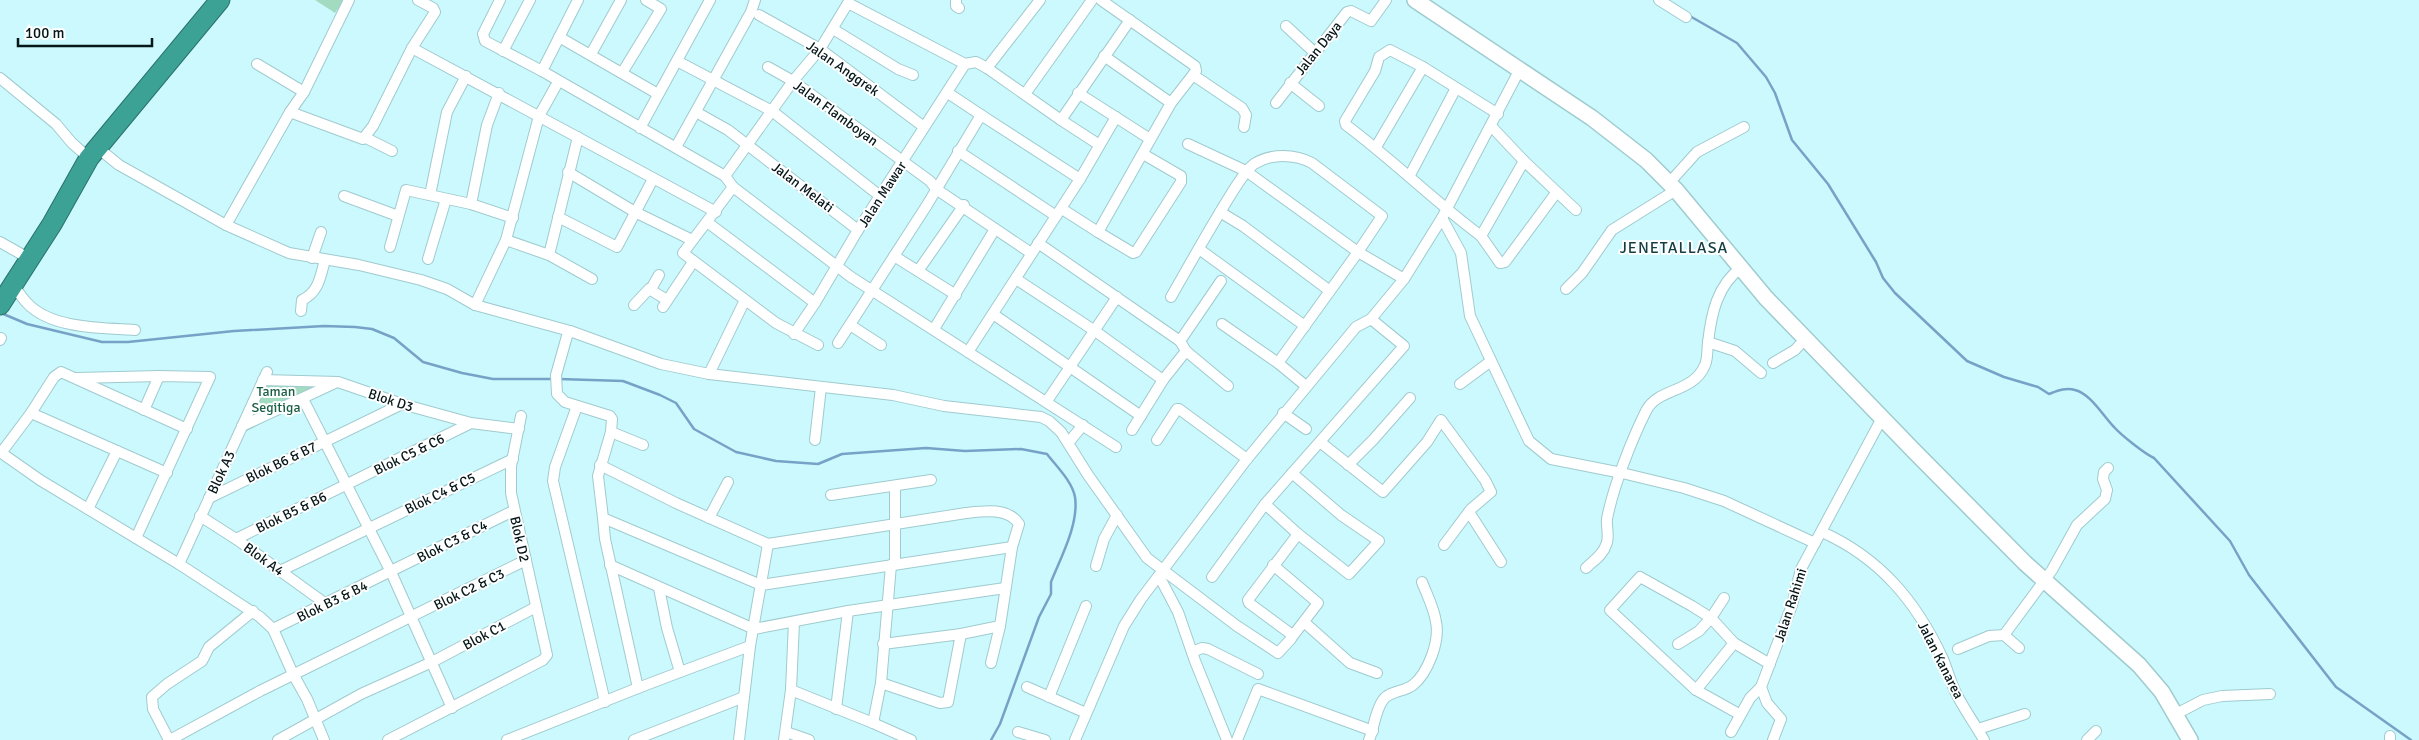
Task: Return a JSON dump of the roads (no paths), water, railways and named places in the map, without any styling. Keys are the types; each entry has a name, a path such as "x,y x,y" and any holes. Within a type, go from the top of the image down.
{"highway":[{"path":"8,293 94,153 220,0"}],"street":[{"path":"226,225 290,112 304,92 349,0"},
{"path":"364,138 373,126 412,48 435,12 433,8 418,0"},
{"path":"500,0 483,38 725,176 733,186 836,266 1116,447"},
{"path":"542,71 578,0"},
{"path":"591,54 621,0"},
{"path":"622,73 661,9 646,0"},
{"path":"640,128 710,0"},
{"path":"676,147 751,12 755,0"},
{"path":"987,68 1040,0"},
{"path":"1026,94 1092,0"},
{"path":"1098,232 1171,102 1196,71 1194,66 1101,0"},
{"name":"Jalan Daya","path":"1276,103 1347,12 1351,10 1371,21 1386,0"},
{"path":"1415,0 1520,70 1615,136 1646,160 1673,186 1766,298 1882,418 2044,581 2139,665 2162,692 2190,740"},
{"path":"1659,0 1686,17"},
{"path":"503,51 527,1"},
{"path":"725,176 793,81 820,50 833,29 845,2 965,64 976,62 987,68 1098,144"},
{"name":"Jalan Anggrek","path":"759,15 820,50 924,127"},
{"path":"1061,120 1130,20"},
{"path":"1286,26 1314,52"},
{"path":"833,29 898,69 913,76"},
{"path":"559,36 658,94"},
{"path":"412,48 499,93 716,212"},
{"path":"1498,114 1423,67 1390,50 1380,57 1375,71 1345,121 1346,125 1410,175 1444,214 1461,253 1470,316 1534,446 1551,459 1684,488 1724,502 1815,543"},
{"path":"1104,56 1171,102"},
{"path":"677,61 772,111 880,196"},
{"path":"257,64 304,92"},
{"name":"Jalan Mawar","path":"794,334 815,303 858,230 965,64"},
{"name":"Jalan Flamboyan","path":"768,67 793,81 930,181 936,189 964,206 1031,253"},
{"path":"1376,147 1423,67"},
{"path":"1075,740 1124,626 1161,572 1283,413 1356,327 1371,320 1404,279 1444,214 1520,70"},
{"path":"1193,75 1242,108 1246,115 1244,127"},
{"path":"430,195 447,112 466,76"},
{"path":"0,78 56,124 72,143 119,165 226,225 289,253 421,280 447,289 475,305 570,331 661,364 709,374 893,395 944,406 1032,415 1049,421 1069,442 1088,475 1148,558 1161,572 1274,652 1280,653 1318,603 1273,565"},
{"path":"475,305 506,240 539,116 558,82"},
{"path":"1290,84 1319,106"},
{"path":"1410,175 1456,88"},
{"path":"471,204 487,125 499,93"},
{"path":"948,93 1080,178"},
{"path":"1078,93 1150,139"},
{"path":"290,112 359,138 364,138 392,151"},
{"name":"Jalan Melati","path":"696,112 728,130 858,230"},
{"path":"838,343 981,115"},
{"path":"968,352 1059,212 1098,144 1116,117"},
{"path":"1491,126 1556,193 1576,210"},
{"path":"1566,289 1582,273 1612,230 1673,186 1697,152 1744,127"},
{"path":"549,255 578,137"},
{"path":"1188,144 1246,171 1358,252 1404,279"},
{"path":"958,151 1059,212 1133,253 1136,252 1181,182 1181,176 1142,154"},
{"path":"1171,297 1246,171 1260,161 1278,157 1300,157 1312,163 1382,216 1278,363"},
{"path":"1482,236 1524,161"},
{"path":"568,172 635,212 692,240"},
{"path":"558,217 617,247 653,179"},
{"path":"733,186 716,212 683,253 794,334 818,345"},
{"path":"390,247 406,190 471,204 513,218"},
{"path":"1444,214 1482,236 1500,263 1505,262 1556,193"},
{"path":"344,196 398,216"},
{"path":"428,259 446,199"},
{"path":"918,272 964,206"},
{"path":"1220,212 1243,226 1330,291"},
{"path":"707,222 815,303"},
{"path":"934,329 995,229"},
{"path":"312,258 321,232"},
{"path":"506,240 549,255 592,278"},
{"path":"0,242 30,259"},
{"path":"1038,243 1180,340 1186,351 1228,386"},
{"path":"1199,249 1304,326"},
{"path":"894,256 956,295"},
{"path":"301,311 302,300 314,293 325,260"},
{"path":"651,289 665,303 693,262"},
{"path":"1586,568 1600,555 1606,546 1607,519 1622,473 1648,408 1664,396 1690,385 1700,374 1705,364 1708,342 1720,292 1725,282 1741,268"},
{"path":"634,305 646,290 651,289 659,275"},
{"path":"1016,279 1095,331 1163,380"},
{"path":"1180,340 1221,281"},
{"path":"8,293 51,318 93,329 134,330"},
{"path":"1047,401 1118,297"},
{"path":"709,374 745,300"},
{"path":"993,314 1141,416"},
{"path":"1212,577 1265,504 1404,346 1371,320"},
{"path":"1222,324 1278,363 1306,386"},
{"path":"850,325 881,344"},
{"path":"570,331 556,375 555,391 562,401 611,416 613,421 600,465 598,486 610,565 638,688"},
{"path":"1773,363 1795,350 1806,339"},
{"path":"1708,342 1735,351 1761,373"},
{"path":"1132,430 1163,380 1186,351"},
{"path":"1460,384 1491,360"},
{"path":"187,429 76,378 64,373 56,374 1,453 40,480 179,564 252,611 274,629 324,740"},
{"path":"76,378 212,374 168,473 136,538"},
{"path":"144,410 158,376"},
{"name":"Blok D3","path":"264,376 338,382 402,404 471,423 519,430"},
{"name":"Blok A3","path":"179,564 264,376"},
{"path":"242,426 338,382"},
{"path":"815,440 821,387"},
{"path":"1348,465 1410,398"},
{"path":"303,399 326,440 391,572 452,708 388,740"},
{"name":"Blok B6 & B7","path":"209,498 402,404"},
{"path":"577,406 555,467 553,481 605,702"},
{"path":"1157,440 1176,409 1179,409 1246,459"},
{"path":"31,412 168,473"},
{"path":"1283,413 1306,429"},
{"name":"Blok D2","path":"452,708 543,660 547,654 514,511 510,483 522,416"},
{"name":"Jalan Rahimi","path":"1731,732 1750,698 1761,687 1792,604 1801,569 1882,418"},
{"path":"1320,442 1383,492 1427,442 1441,420 1490,488 1490,494 1477,502 1444,545"},
{"name":"Blok C5 & C6","path":"346,484 471,423"},
{"path":"1069,442 1083,425"},
{"path":"611,432 643,445"},
{"path":"88,508 117,451"},
{"name":"Blok C4 & C5","path":"280,571 513,459"},
{"path":"600,465 709,518 768,544 992,510 1018,522 992,663"},
{"path":"2004,635 2060,557 2077,525 2105,499 2107,490 2103,479 2104,472 2108,468"},
{"path":"1265,504 1298,534 1349,574 1379,541 1318,497 1292,472"},
{"path":"831,495 931,480"},
{"path":"709,518 728,482"},
{"name":"Blok B5 & B6","path":"236,539 346,484"},
{"path":"873,723 880,683 893,565 895,486"},
{"name":"Blok C3 & C4","path":"391,572 514,511"},
{"path":"1469,512 1501,562"},
{"path":"1096,566 1104,539 1117,515"},
{"name":"Blok A4","path":"200,516 236,539 326,604"},
{"path":"603,518 760,585 1012,547"},
{"name":"Jalan Kanarea","path":"1822,532 1839,540 1881,568 1903,592 1935,644 1955,691 1984,740"},
{"path":"1292,637 1291,634 1249,603 1248,600 1298,534"},
{"path":"739,740 750,646 768,544"},
{"name":"Blok C2 & C3","path":"169,740 293,674 526,560"},
{"path":"610,565 754,629 848,611 1005,588"},
{"name":"Blok B3 & B4","path":"274,629 391,572"},
{"path":"1161,572 1227,740"},
{"path":"1740,714 1696,690 1610,610 1641,577 1711,618 1734,643 1770,664"},
{"path":"1237,740 1258,689 1371,736 1384,698 1414,685 1428,667 1436,638 1437,624 1422,582"},
{"path":"659,588 667,628 680,672"},
{"path":"1678,644 1699,631 1711,618 1724,598"},
{"path":"1049,697 1086,606"},
{"name":"Blok C1","path":"278,740 316,721 362,694 432,662 536,607"},
{"path":"169,740 153,709 152,697 167,684 202,661 209,647 252,611"},
{"path":"836,709 848,611"},
{"path":"794,622 785,736 809,740"},
{"path":"1304,622 1350,663 1378,673"},
{"path":"883,644 961,634 1000,626"},
{"path":"880,683 940,703 948,702 961,634"},
{"path":"1958,649 1989,636 2004,635 2019,648"},
{"path":"1696,690 1734,643"},
{"path":"507,740 750,646"},
{"path":"1192,652 1202,648 1208,649 1258,674"},
{"path":"1027,687 1086,713"},
{"path":"1761,687 1767,704 1781,719 1773,740"},
{"path":"790,690 911,740"},
{"path":"2176,714 2203,700 2222,696 2270,694"},
{"path":"634,740 744,697"},
{"path":"1978,729 2025,714"},
{"path":"2088,740 2096,731"},
{"path":"1018,732 1045,740"}],"waterway":[{"path":"1688,15 1737,43 1766,77 1775,93 1792,140 1828,184 1876,262 1883,278 1895,293 1967,361 2004,377 2038,387 2049,394 2068,389 2081,392 2086,396 2117,430 2139,449 2154,458 2230,541 2249,575 2336,687 2411,740"},
{"path":"1,313 27,324 102,342 128,342 234,331 324,326 372,329 394,338 423,362 462,373 493,379 553,379"},
{"path":"559,379 623,381 676,403 694,429 736,452 776,461 818,464 842,454 926,448 965,451 1021,449 1047,454 1073,491 1076,507 1072,529 1051,582 1051,594 1039,617 1000,724 991,740"}],"district":[{"name":"JENETALLASA","path":"1674,247"}],"park label":[{"name":"Taman Segitiga","path":"276,400"}]}
